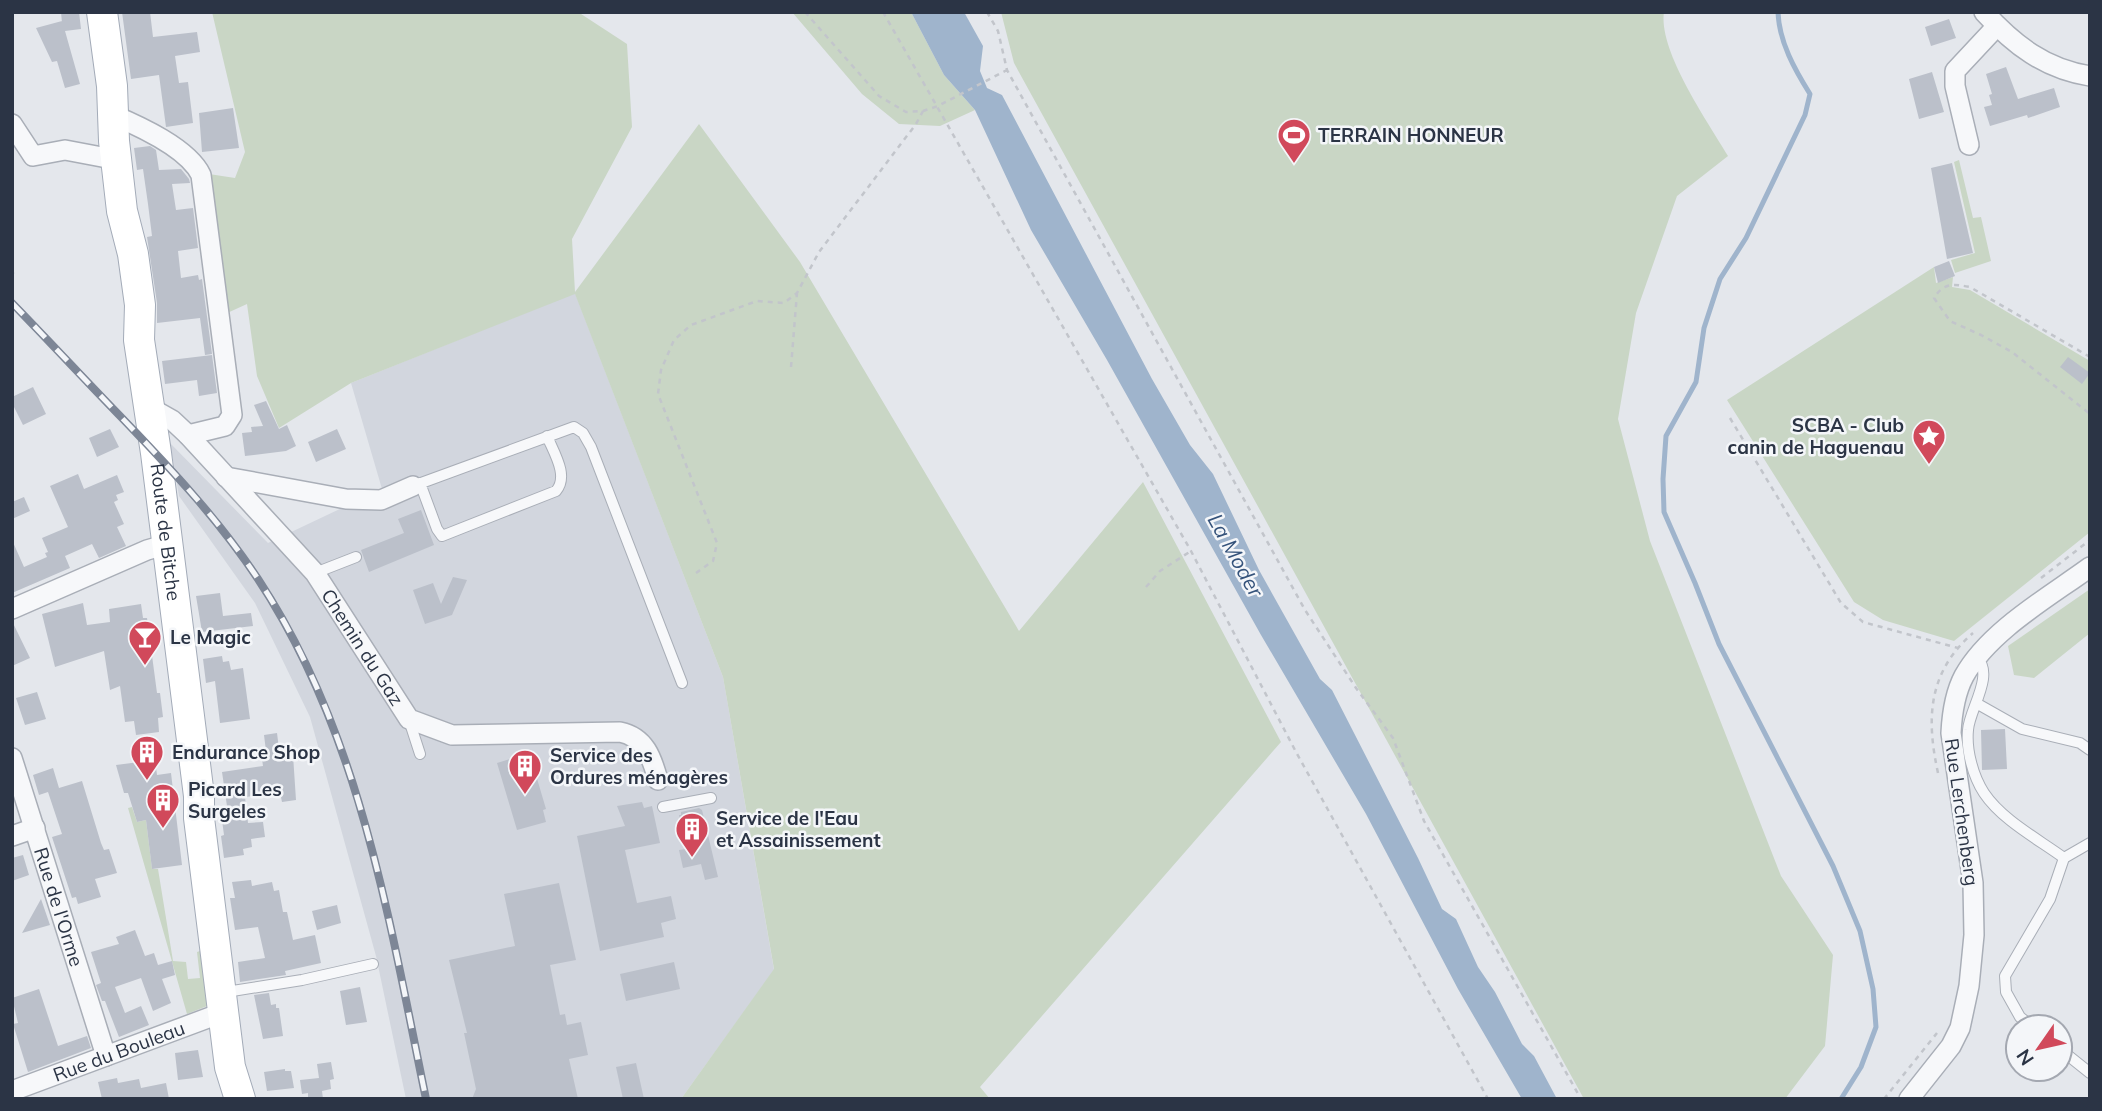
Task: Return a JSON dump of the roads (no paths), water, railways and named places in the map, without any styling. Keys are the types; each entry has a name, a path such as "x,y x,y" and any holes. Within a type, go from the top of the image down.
{"main road":[{"name":"Route de Bitche","path":"102,12 112,86 122,211 133,254 139,296 139,340 167,544 230,1067 240,1099"}],"street":[{"path":"1969,145 1955,86 1955,71 1991,19 2012,41 2030,54 2073,74 2090,76"},
{"path":"113,115 154,134 191,161 201,175 232,415 225,426 188,435"},
{"path":"12,124 33,156 65,150 116,157"},
{"name":"Chemin du Gaz","path":"149,407 172,420 188,435 315,573 409,719 452,735 629,733 648,751 658,780"},
{"path":"226,477 346,499 381,500 417,485"},
{"path":"12,609 147,550 167,544"},
{"name":"Rue Lerchenberg","path":"1909,1099 1951,1046 1966,1008 1973,935 1973,883 1952,747 1951,725 1959,688 1976,657 2004,630 2090,567"},
{"name":"Rue de l'Orme","path":"12,758 106,1056"},
{"path":"12,836 36,828"},
{"name":"Rue du Bouleau","path":"12,1091 106,1056 223,1002"}],"lane":[{"path":"547,436 563,477 562,485 556,491 442,536 437,529 417,485 547,436 574,427 583,433 591,447 682,683"},
{"path":"315,573 356,557"},
{"path":"1976,657 1983,669 1982,685 1968,729 1971,762 1983,792 1997,809 2064,858"},
{"path":"1976,703 2022,729 2080,743 2090,750"},
{"path":"409,719 420,754"},
{"path":"663,807 711,798"},
{"path":"2018,1013 2006,992 2005,975 2050,899 2064,858 2090,843"},
{"path":"223,1002 373,964"},
{"path":"2074,1060 2090,1073"}],"water":[{"name":"La Moder","path":"911,12 964,12 983,46 980,71 987,88 1002,95 1152,379 1190,445 1213,474 1259,570 1320,679 1332,690 1442,909 1456,919 1478,967 1495,992 1522,1044 1534,1056 1557,1099 1522,1099 1458,989 1366,814 1031,230 975,110 944,75"}],"waterway":[{"path":"1778,12 1785,45 1810,94 1805,115 1746,238 1720,279 1704,328 1696,382 1666,436 1664,512 1719,644 1833,866 1860,931 1873,989 1876,1027 1861,1067 1841,1099"}],"railway":[{"path":"12,303 158,456 211,516 258,579 293,639 322,701 347,765 367,830 399,964 426,1099"}],"place":[{"name":"TERRAIN HONNEUR","path":"1294,165"},
{"name":"SCBA - Club canin de Haguenau","path":"1929,466"},
{"name":"Le Magic","path":"145,667"},
{"name":"Endurance Shop","path":"147,782"},
{"name":"Service des Ordures ménagères","path":"525,796"},
{"name":"Picard Les Surgeles","path":"163,830"},
{"name":"Service de l'Eau et Assainissement","path":"692,859"}]}
